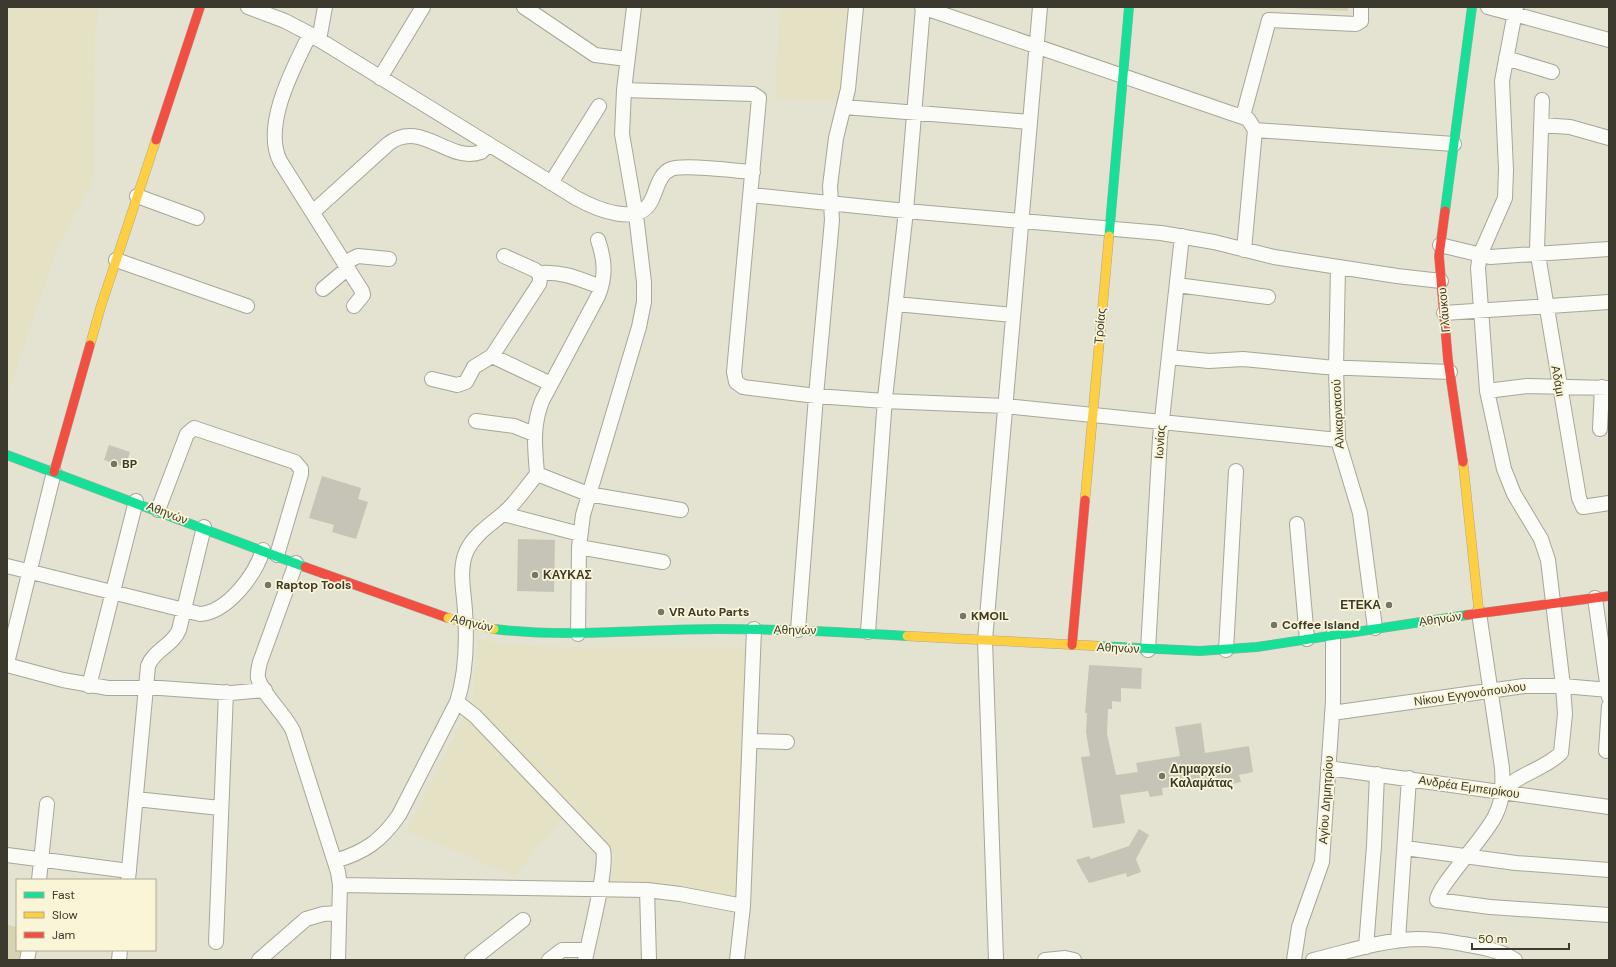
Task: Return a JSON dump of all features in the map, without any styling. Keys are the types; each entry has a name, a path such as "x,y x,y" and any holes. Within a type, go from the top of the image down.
{"street":[{"path":"200,7 100,306 54,472 7,664 89,686 116,689 145,688 226,692 265,690"},
{"path":"248,7 285,21 314,37 488,145 597,209 636,215 646,209 652,201 662,176 670,169 682,167 753,172"},
{"path":"325,7 314,37 284,86 274,138 276,154 363,293 354,306"},
{"path":"380,78 423,7"},
{"path":"524,7 596,55 627,59"},
{"path":"578,634 579,541 588,494 621,389 644,306 644,282 636,215 622,142 624,90 634,7"},
{"path":"798,630 816,396 832,220 830,186 836,138 848,89 856,7"},
{"path":"868,632 885,401 906,211 922,7 1037,47 1124,75 1243,116 1250,120 1255,130 1244,250"},
{"path":"996,960 985,640 1040,7"},
{"name":"Τροίας","path":"1072,645 1129,7"},
{"path":"1243,116 1268,20 1356,24 1361,20 1362,7"},
{"name":"Γλάυκου","path":"1472,7 1440,245 1441,281 1450,372 1462,447 1479,613"},
{"path":"1488,7 1515,11 1609,40"},
{"path":"1502,791 1513,781 1552,761 1561,753 1565,714 1550,568 1538,533 1508,483 1487,391 1478,268 1480,255 1505,198 1506,170 1502,87 1515,11"},
{"path":"1506,58 1552,72"},
{"path":"624,90 753,94 759,98 760,107 734,372 736,382 743,386 816,396 885,401 1006,406 1338,440"},
{"name":"Αδάμι","path":"1542,100 1537,253 1559,386 1578,498 1583,507 1609,503"},
{"path":"552,183 599,106"},
{"path":"844,107 1030,122"},
{"path":"1540,125 1570,127 1609,138"},
{"path":"1255,130 1454,144"},
{"path":"313,212 388,144 401,136 410,135 424,138 454,151 466,153 481,152 488,145"},
{"path":"751,195 831,202 906,211 1182,236 1214,242 1274,258 1441,281"},
{"path":"137,196 197,218"},
{"name":"Ιωνίας","path":"1148,650 1161,422 1182,236"},
{"path":"335,861 354,855 368,848 390,828 399,816 457,702 461,688 465,650 465,612 462,572 465,556 469,547 479,533 503,514 537,474 534,434 536,416 601,287 604,268 603,254 598,240"},
{"path":"1440,245 1492,257 1537,253 1609,250"},
{"path":"323,289 358,256 389,259"},
{"path":"504,256 539,273 556,272 601,287"},
{"path":"116,260 247,306"},
{"name":"Αλικαρνασού","path":"1338,267 1336,368 1338,440 1360,513 1374,628"},
{"path":"432,379 462,385 468,379 477,363 492,356 539,284 539,273"},
{"path":"1177,285 1268,297"},
{"path":"1444,313 1609,302"},
{"path":"896,304 1013,315"},
{"path":"492,356 551,384"},
{"path":"1169,357 1209,361 1243,359 1336,368 1450,372"},
{"path":"1487,391 1521,386 1605,387 1600,429"},
{"path":"476,421 514,426 534,434"},
{"path":"158,510 187,434 194,428 295,462 301,469 301,474 276,555"},
{"name":"Αθηνών","path":"7,455 136,501 296,563 448,618 494,629 523,632 578,634 754,629 798,630 868,632 1148,650 1226,650 1307,640 1374,628 1602,597"},
{"path":"1226,650 1236,470"},
{"path":"537,474 588,494 681,510"},
{"path":"89,686 136,501"},
{"path":"503,514 579,541 663,562"},
{"path":"1297,524 1307,640"},
{"path":"7,855 40,859 128,875 145,688 149,663 174,639 179,630 204,527"},
{"path":"7,566 112,591 184,611 205,614 214,611 225,604 256,568 263,550"},
{"path":"296,563 260,666 258,678 293,731 335,861 340,886 338,960"},
{"path":"1602,597 1609,697"},
{"path":"1479,613 1502,768 1502,791 1498,810 1493,821 1468,856 1443,885 1437,895 1437,900 1490,907 1609,915"},
{"path":"737,960 743,906 751,741 754,629"},
{"name":"Αγίου Δημητρίου","path":"1294,960 1299,927 1322,862 1332,713 1333,635"},
{"name":"Νίκου Εγγονόπουλου","path":"1332,713 1524,686 1563,686 1609,690"},
{"path":"216,942 220,808 226,692"},
{"path":"457,702 475,716 601,847 604,858 600,889 586,955 562,950 549,960"},
{"path":"1606,751 1609,706"},
{"path":"751,741 787,742"},
{"name":"Ανδρέα Εμπειρίκου","path":"1328,768 1409,778 1609,807"},
{"path":"1366,947 1374,846 1377,774"},
{"path":"1398,940 1409,778"},
{"path":"136,799 220,808"},
{"path":"39,879 47,804"},
{"path":"1405,848 1516,863 1609,870"},
{"path":"340,886 648,890 680,894 743,906"},
{"path":"648,890 649,960"},
{"path":"259,960 306,919 323,914 339,914"},
{"path":"472,960 523,920"},
{"path":"1313,960 1398,940 1429,939 1493,950 1515,960"},
{"path":"1045,960 1065,958 1074,960"}],"shaded area":[{"path":"7,7 99,7 95,33 94,176 91,186 58,246 7,396"},
{"path":"780,7 852,7 840,100 775,99"},
{"path":"1348,7 1348,11 1289,8"},
{"path":"478,639 511,645 550,647 745,648 737,900 610,884 615,855 570,809 515,876 407,831 473,699"},
{"path":"7,925 16,927 16,951 21,951 18,960 7,960"}],"building":[{"path":"109,445 130,452 125,467 104,460"},
{"path":"322,476 361,488 358,499 368,502 356,539 332,532 334,525 309,518"},
{"path":"518,539 555,540 554,592 517,591"},
{"name":"Δημαρχείο Καλαμάτας","path":"1089,665 1142,668 1141,689 1121,688 1121,702 1112,701 1112,709 1108,709 1107,734 1116,775 1138,772 1136,763 1180,756 1175,727 1201,723 1205,753 1249,746 1253,772 1239,775 1241,782 1227,785 1226,778 1162,788 1163,795 1150,797 1148,791 1120,795 1125,823 1093,828 1081,757 1090,756 1086,732 1087,713 1085,713"},
{"path":"1139,829 1149,835 1136,859 1141,872 1127,877 1126,873 1089,883 1076,860 1089,856 1091,859 1129,846"}],"traffic: fast":[{"path":"1109,236 1129,7"},
{"path":"1445,211 1472,7"},
{"path":"7,455 305,567"},
{"path":"1098,646 1200,651 1257,647 1467,615"},
{"path":"494,629 550,633 719,629 836,632 907,636"}],"traffic: slow":[{"path":"90,345 101,306 156,140"},
{"path":"1085,500 1109,236"},
{"path":"1463,462 1479,613"},
{"path":"448,618 494,629"},
{"path":"907,636 1098,646"}],"traffic: jam":[{"path":"156,140 200,7"},
{"path":"1445,211 1439,256 1448,360 1463,462"},
{"path":"54,472 90,345"},
{"path":"1072,645 1085,500"},
{"path":"305,567 448,618"},
{"path":"1467,615 1609,596"}],"place":[{"name":"BP","path":"114,464"},
{"name":"ΚΑΥΚΑΣ","path":"535,575"},
{"name":"Raptop Tools","path":"268,585"},
{"name":"ΕΤΕΚΑ","path":"1389,605"},
{"name":"VR Auto Parts","path":"661,612"},
{"name":"KMOIL","path":"963,616"},
{"name":"Coffee Island","path":"1274,625"},
{"name":"Δημαρχείο Καλαμάτας","path":"1162,776"}]}
